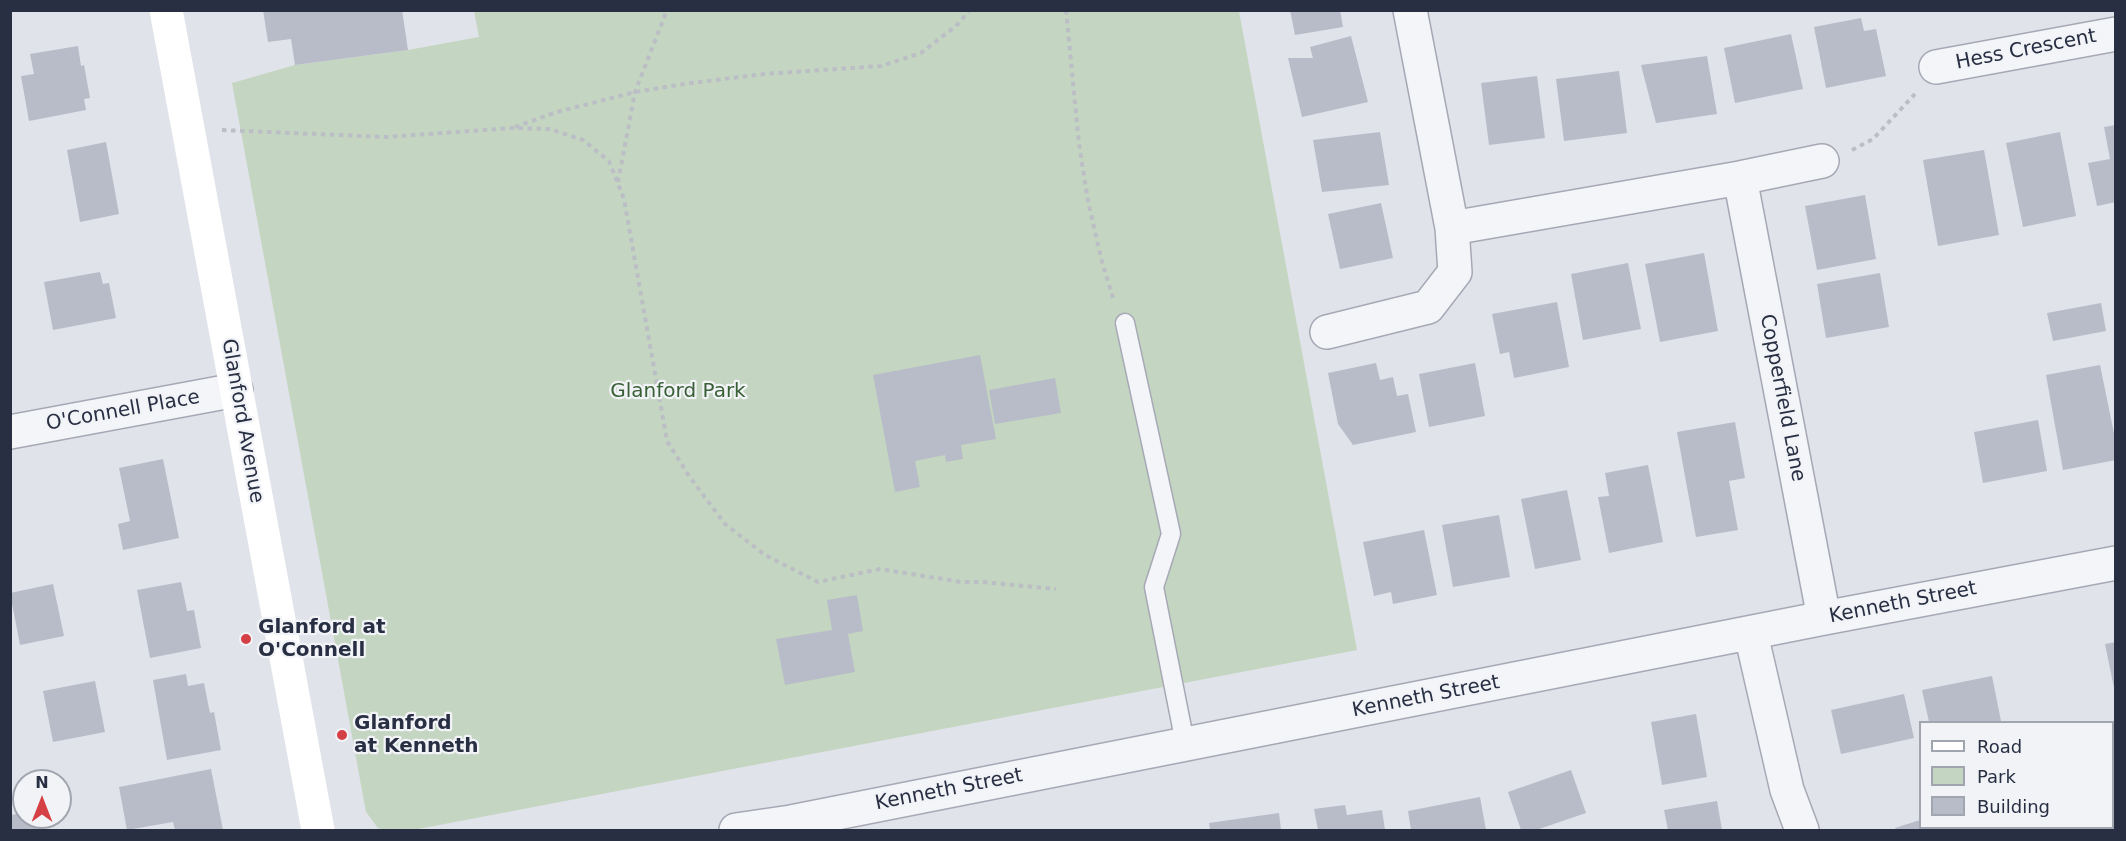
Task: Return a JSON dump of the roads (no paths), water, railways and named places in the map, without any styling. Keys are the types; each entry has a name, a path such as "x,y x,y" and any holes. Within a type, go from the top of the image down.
{"main road":[{"name":"Glanford Avenue","path":"166,10 318,831"}],"street":[{"path":"1327,332 1428,307 1455,272 1452,228 1410,10"},
{"name":"Hess Crescent","path":"1936,67 2115,34"},
{"path":"1452,228 1740,178 1822,161"},
{"name":"Copperfield Lane","path":"1740,178 1824,618"},
{"name":"O'Connell Place","path":"10,432 236,390"},
{"name":"Kenneth Street","path":"736,831 792,826 1185,743 2115,563"},
{"path":"1751,634 1787,790 1802,831"}],"lane":[{"path":"1125,323 1171,534 1154,587 1185,743"}],"place":[{"name":"Glanford at O'Connell","path":"246,639"},
{"name":"Glanford at Kenneth","path":"342,735"}],"park label":[{"name":"Glanford Park","path":"678,392"}]}
